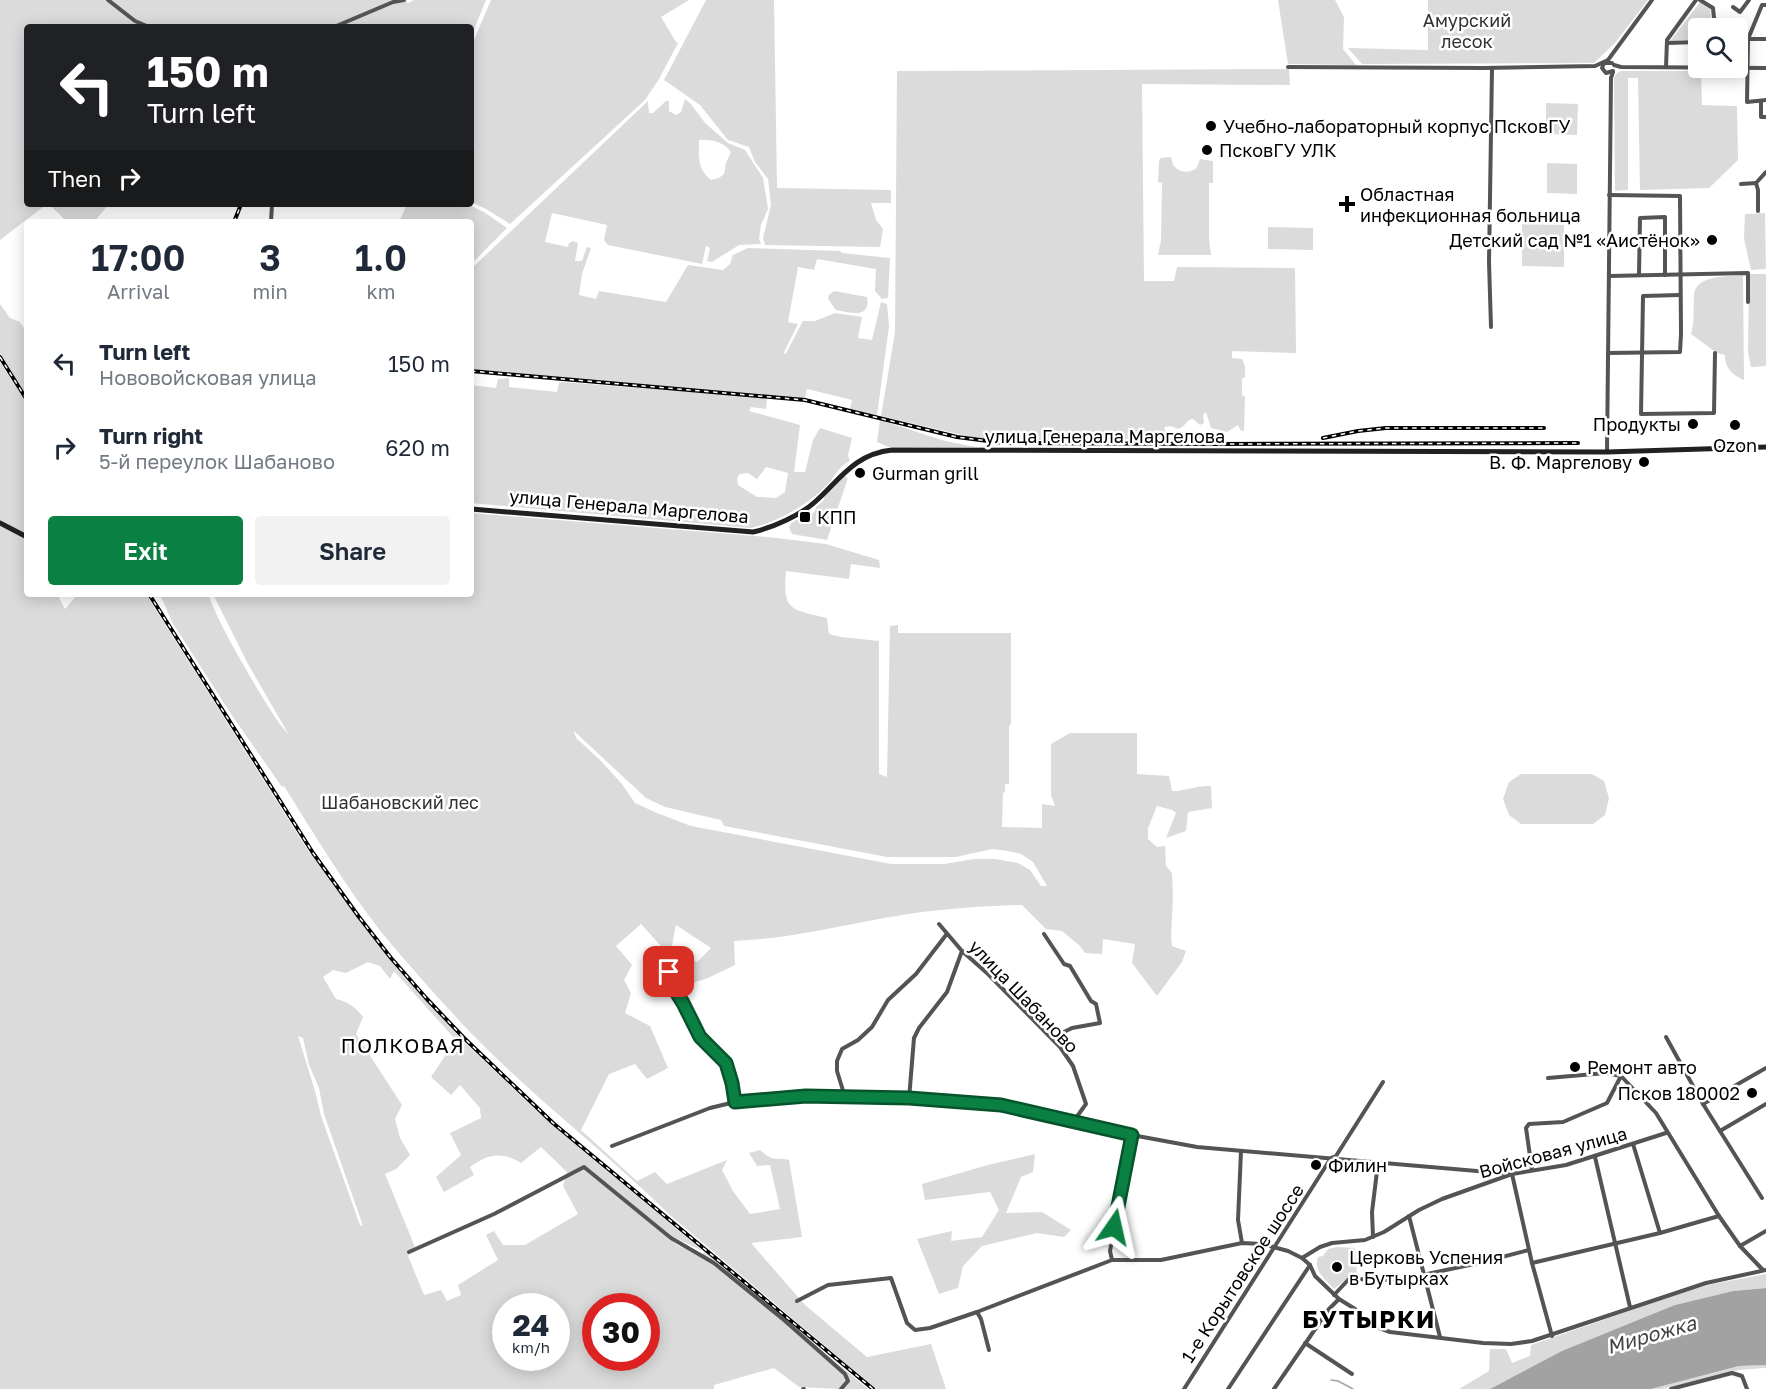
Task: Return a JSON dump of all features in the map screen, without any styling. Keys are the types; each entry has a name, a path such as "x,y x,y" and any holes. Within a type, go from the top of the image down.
{"main road":[{"name":"улица Генерала Маргелова","path":"474,508 753,532 773,527 815,502 857,462 870,455 892,450 1607,452 1766,447"},
{"path":"0,523 24,535"}],"street":[{"path":"108,0 142,24"},
{"path":"341,24 393,2 404,0"},
{"path":"1603,70 1604,63 1652,0"},
{"path":"1666,67 1667,40 1698,0 1713,8 1714,18"},
{"path":"1733,7 1740,12 1749,0"},
{"path":"1766,4 1762,5 1748,39 1766,39"},
{"path":"1666,43 1688,42"},
{"path":"1607,452 1609,76 1613,67 1613,52"},
{"path":"1288,67 1492,68 1595,66 1604,63 1613,67 1688,67"},
{"path":"1595,66 1609,76"},
{"path":"1491,327 1489,262 1492,68"},
{"path":"1748,68 1766,68"},
{"path":"1747,78 1747,102 1764,101 1761,117 1766,117"},
{"path":"1741,184 1756,183 1766,172"},
{"path":"1756,183 1758,211"},
{"path":"1758,190 1766,190"},
{"path":"1608,353 1680,352 1681,274 1680,196 1609,195"},
{"path":"1639,276 1640,218 1665,217 1665,275"},
{"path":"1609,276 1748,273 1748,302"},
{"path":"1680,295 1643,296 1641,414 1714,413 1715,353"},
{"name":"улица Шабаново","path":"939,924 946,935 1060,1047 1073,1066 1086,1104 1073,1122"},
{"path":"1044,934 1064,964 1070,966 1091,1001 1096,1004 1100,1023 1072,1028 1064,1032 1060,1047"},
{"path":"845,1097 837,1071 837,1060 842,1049 858,1040 872,1027 888,1000 916,974 946,935"},
{"path":"909,1098 914,1038 947,992 962,951"},
{"path":"672,956 668,979 700,1037 726,1063 735,1102"},
{"path":"1666,1037 1703,1104 1762,1198"},
{"path":"1703,1104 1766,1068"},
{"path":"1548,1078 1606,1073 1621,1076 1656,1113 1666,1133 1719,1216 1740,1246 1765,1270"},
{"path":"1532,1170 1526,1128 1529,1124 1563,1122 1607,1103 1621,1076"},
{"name":"1-е Корытовское шоссе","path":"1184,1389 1331,1158 1336,1156 1383,1082"},
{"path":"612,1146 710,1108 735,1102 806,1096 909,1098 1001,1105 1132,1135 1197,1147 1512,1174 1532,1263 1552,1336"},
{"path":"1720,1131 1766,1104"},
{"name":"Войсковая улица","path":"1302,1258 1332,1243 1357,1242 1373,1237 1442,1199 1512,1174 1566,1165 1666,1133"},
{"path":"1112,1260 1110,1251 1132,1135"},
{"path":"1634,1144 1660,1233"},
{"path":"1241,1151 1238,1220 1242,1244"},
{"path":"1595,1157 1630,1307"},
{"path":"1373,1237 1372,1212 1378,1163"},
{"path":"409,1252 494,1214 584,1167 672,1238 714,1263 784,1320 845,1374 848,1382 841,1389"},
{"path":"1409,1216 1440,1337"},
{"path":"1532,1263 1660,1233 1719,1216"},
{"path":"1740,1246 1766,1231"},
{"path":"797,1301 828,1285 891,1278 907,1323 915,1330 930,1328 977,1312 1112,1260 1161,1260 1242,1244 1262,1244 1302,1258 1310,1265 1315,1276 1334,1295 1355,1309 1371,1324 1389,1332 1511,1344 1552,1336 1630,1307 1706,1283 1765,1270"},
{"path":"1334,1295 1349,1280 1399,1280 1529,1250"},
{"path":"1228,1389 1310,1265"},
{"path":"1276,1388 1329,1309 1339,1299"},
{"path":"977,1312 989,1350"},
{"path":"1305,1344 1352,1374"},
{"path":"1671,1389 1732,1373 1742,1376 1747,1389"}],"green space":[{"path":"0,0 405,0 408,3 414,0 486,0 474,30 474,24 24,24 24,207 43,207 27,219 24,219 24,222 0,240"},
{"path":"491,0 689,0 661,17 678,43 645,100 510,224 474,203 474,40"},
{"path":"706,0 774,0 777,188 891,190 891,203 871,203 876,220 883,229 880,247 765,245 763,238 771,205 768,179 755,162 749,147 728,140 700,105 664,80"},
{"path":"1278,0 1335,0 1344,17 1343,49 1356,65 1288,64"},
{"name":"Амурский лесок","path":"1428,0 1648,0 1615,43 1594,63 1362,64 1348,48 1428,50"},
{"path":"1701,1 1710,8 1711,18 1688,18 1688,40 1670,41"},
{"path":"1289,69 1290,85 1142,84 1144,281 1174,281 1177,267 1295,268 1296,353 1232,351 1232,358 1242,359 1245,366 1245,377 1242,379 1242,395 1245,397 1244,431 1240,430 1238,425 1227,432 1211,428 1206,412 1203,415 1204,423 1200,425 1193,419 1179,429 1169,426 1164,430 1190,436 1206,434 1207,431 1216,440 1004,441 975,438 881,416 895,332 897,71"},
{"path":"1621,71 1688,71 1688,78 1701,78 1702,105 1737,106 1738,160 1709,188 1640,190 1638,78 1628,78 1628,190 1615,191 1614,78"},
{"path":"685,99 705,123 728,143 745,150 763,178 768,209 761,225 759,239 761,244 739,245 712,262 707,261 710,248 706,246 702,264 608,245 604,240 607,225 552,213 545,242 568,247 573,241 578,243 575,261 582,261 587,247 591,248 582,274 579,295 596,299 599,291 666,302 688,265 723,270 730,264 733,255 748,248 840,251 890,258 888,298 882,299 875,291 876,269 817,259 814,270 798,267 788,322 798,324 784,352 785,355 803,321 815,321 835,313 862,317 858,338 872,340 881,302 887,304 889,326 877,415 850,409 852,400 807,389 805,398 799,399 474,369 474,266 648,101 649,113 653,113 669,101 669,111 676,115 681,112","holes":["699,140 713,141 731,152 724,174 711,180 701,167"]},
{"path":"1546,103 1578,104 1577,135 1546,134"},
{"path":"1171,157 1173,165 1184,172 1196,169 1200,159 1213,161 1213,183 1209,183 1211,255 1158,255 1161,240 1162,183 1158,182 1159,161 1161,158"},
{"path":"1547,163 1577,164 1577,194 1547,193"},
{"path":"52,207 106,207 96,219 64,219"},
{"path":"406,207 473,207 507,228 474,261 474,219 400,219"},
{"path":"1765,213 1766,269 1751,270 1744,239 1745,214"},
{"path":"1522,224 1564,225 1564,267 1522,266"},
{"path":"1268,227 1313,228 1313,250 1268,249"},
{"path":"1749,274 1766,274 1766,366 1751,367 1748,352"},
{"path":"1743,275 1744,380 1730,371 1725,355 1717,353 1691,334 1694,295 1700,283 1714,278"},
{"path":"834,291 867,297 866,309 859,313 836,310 828,299"},
{"path":"0,304 10,318 20,322 24,328 24,391 0,353"},
{"path":"0,362 24,399 24,597 59,597 65,609 75,597 148,597 309,852 390,960 462,1040 552,1125 868,1389 844,1389 848,1384 846,1381 839,1389 799,1387 774,1368 714,1385 714,1389 0,1389","holes":["368,962 380,966 390,979 394,971 454,1038 431,1077 451,1095 460,1085 480,1108 481,1118 450,1133 461,1155 436,1177 444,1192 474,1175 470,1167 482,1159 501,1156 521,1163 541,1147 567,1172 563,1186 578,1214 525,1245 503,1245 494,1231 486,1235 498,1260 458,1285 461,1295 447,1301 441,1290 424,1295 408,1256 415,1247 385,1174 396,1169 410,1155 400,1138 395,1119 402,1105 356,1034 363,1017 351,1005 336,999 323,977 333,970 346,973","298,1036 303,1038 309,1065 319,1088 324,1114 363,1226 360,1225 321,1116","587,1167 672,1236 704,1252 700,1256 677,1245 585,1170"]},
{"path":"509,378 509,387 557,392 559,383 562,382 766,398 766,409 751,407 749,411 800,425 794,472 805,472 813,440 820,428 852,438 848,455 850,461 840,468 828,484 802,505 782,517 751,528 474,503 474,385 496,388 498,379","holes":["766,467 788,473 785,492 776,498 757,497 738,485 737,478 740,474 748,473 757,479"]},
{"path":"880,420 945,441 976,447 889,447 877,442"},
{"path":"843,476 848,478 827,540 792,534 789,527 791,524 798,519 809,517"},
{"name":"Шабановский лес","path":"474,513 768,537 826,544 879,560 880,568 851,564 849,579 786,571 786,594 788,602 798,610 827,618 829,634 879,641 879,774 887,777 890,626 898,625 898,633 1011,633 1009,784 1005,784 1003,793 1002,827 1042,828 1042,804 1055,806 1051,795 1051,744 1070,733 1137,733 1137,774 1169,776 1172,791 1211,786 1212,808 1188,812 1186,831 1166,838 1176,813 1157,806 1148,828 1148,839 1157,847 1165,846 1166,866 1172,873 1172,946 1186,951 1182,962 1157,996 1132,963 1135,944 1103,939 1102,954 1085,953 1062,931 1046,929 1022,905 917,913 797,934 734,941 735,965 708,978 678,988 671,977 676,954 697,962 711,948 676,925 669,955 641,924 616,946 632,965 624,980 631,993 625,1013 650,1026 668,1068 647,1079 635,1064 609,1074 581,1130 637,1181 655,1172 667,1184 727,1160 722,1170 733,1191 750,1214 780,1209 770,1165 757,1166 749,1153 760,1150 773,1158 789,1160 802,1237 751,1243 805,1305 867,1357 931,1344 946,1389 876,1389 671,1216 470,1032 393,946 356,898 284,786 282,787 231,714 172,622 161,597 209,597 255,685 289,735 248,664 214,597 474,597","holes":["574,731 646,798 665,807 721,820 724,826 887,857 956,857 992,849 1008,851 1021,854 1033,862 1047,886 1041,886 1030,870 1018,863 995,859 974,859 944,864 891,864 691,826 635,803 622,784 576,738"]},
{"path":"1521,774 1592,774 1604,781 1609,798 1605,815 1593,824 1521,824 1509,815 1503,799 1509,782"},
{"path":"1035,1154 1033,1172 1021,1177 1006,1213 1042,1212 1071,1230 1064,1237 1037,1233 982,1246 963,1266 958,1288 939,1294 917,1239 952,1231 951,1241 982,1237 999,1210 990,1192 925,1200 922,1184"},
{"path":"1355,1248 1357,1275 1349,1277 1334,1289 1318,1271 1317,1262 1318,1257 1323,1256 1328,1249"},
{"path":"1766,1274 1766,1288 1733,1291 1675,1305 1490,1389 1459,1389 1489,1371 1490,1349 1506,1349 1512,1363 1530,1356 1531,1345 1708,1285"},
{"path":"1766,1365 1766,1368 1739,1370 1663,1389 1651,1389 1739,1366"}],"water":[{"name":"Мирожка","path":"1766,1288 1766,1365 1739,1366 1651,1389 1490,1389 1562,1351 1675,1305 1733,1291"}],"waterway":[{"path":"1331,1380 1353,1389"}],"railway":[{"path":"235,219 240,207"},
{"path":"0,357 24,395"},
{"path":"474,371 805,400 957,437 1004,443 1578,443"},
{"path":"1323,438 1386,428 1544,428"},
{"path":"151,597 313,853 359,917 426,998 464,1038 553,1123 873,1389"}],"place":[{"name":"Учебно-лабораторный корпус ПсковГУ","path":"1211,126"},
{"name":"ПсковГУ УЛК","path":"1207,150"},
{"name":"Областная инфекционная больница","path":"1347,204"},
{"name":"Детский сад №1 «Аистёнок»","path":"1712,240"},
{"name":"Продукты","path":"1693,424"},
{"name":"Ozon","path":"1735,425"},
{"name":"В. Ф. Маргелову","path":"1644,462"},
{"name":"Gurman grill","path":"860,473"},
{"name":"КПП","path":"805,517"},
{"name":"Ремонт авто","path":"1575,1067"},
{"name":"Псков 180002","path":"1752,1093"},
{"name":"Филин","path":"1316,1165"},
{"name":"Церковь Успения в Бутырках","path":"1337,1267"}],"district":[{"name":"ПОЛКОВАЯ","path":"403,1045"},
{"name":"БУТЫРКИ","path":"1369,1318"}],"route":[{"path":"669,972 668,979 700,1037 726,1063 735,1102 806,1096 909,1098 1001,1105 1132,1135 1114,1227"}]}
